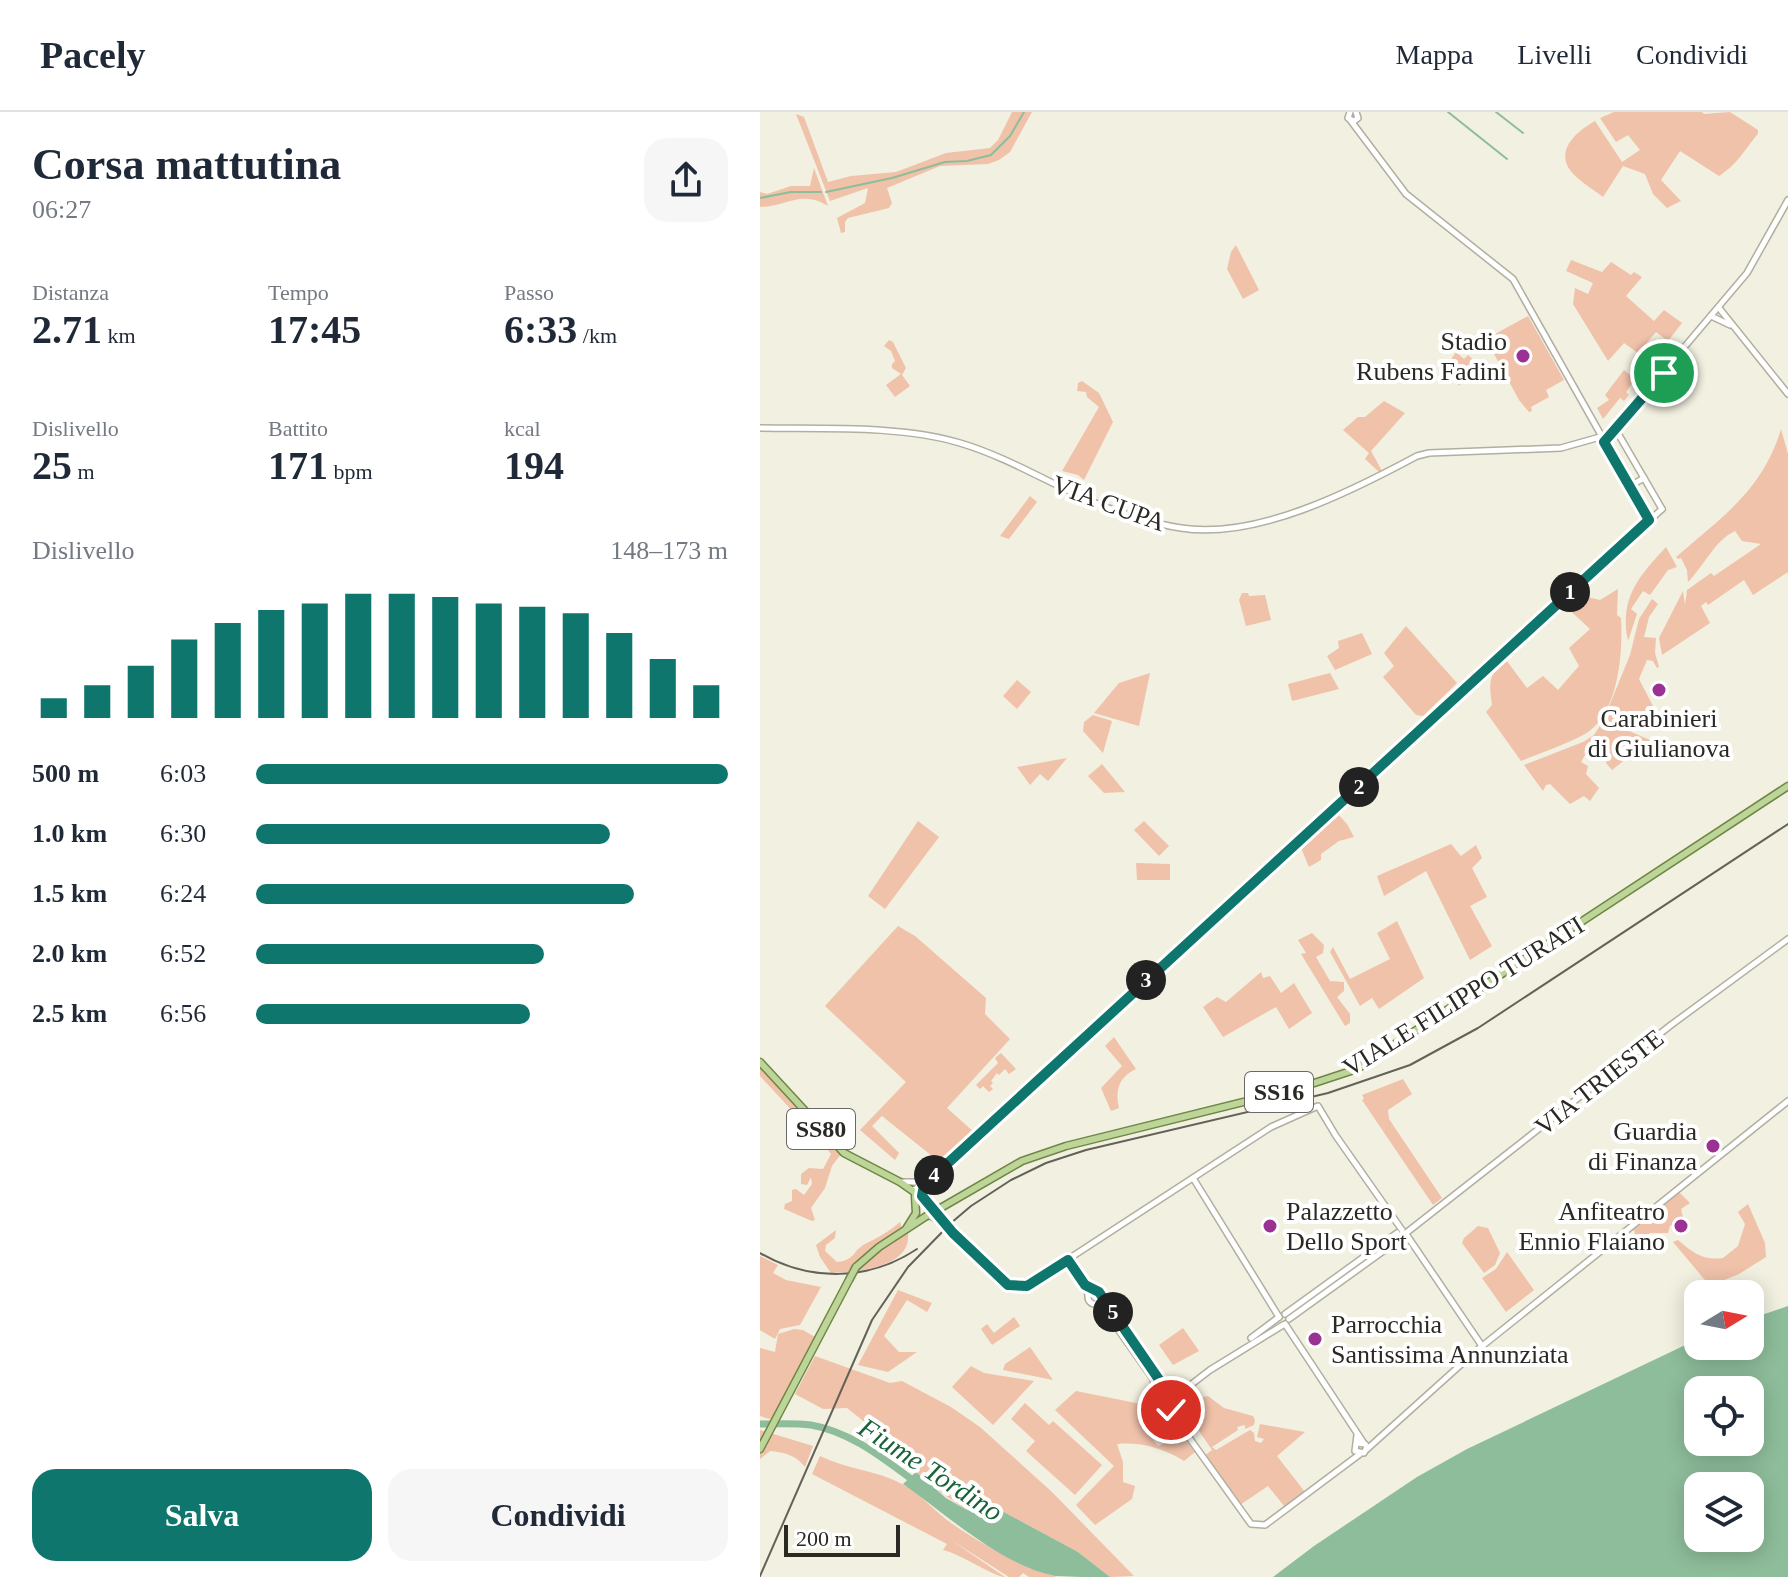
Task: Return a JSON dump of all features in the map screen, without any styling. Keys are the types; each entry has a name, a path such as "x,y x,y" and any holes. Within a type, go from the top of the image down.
{"main road":[{"name":"VIALE FILIPPO TURATI","path":"760,1449 856,1267 879,1247 1022,1161 1066,1146 1296,1089 1357,1069 1788,786"},
{"name":"SS80","path":"760,1062 844,1153 900,1182 924,1199 931,1214"},
{"path":"904,1231 916,1213 914,1193"},
{"name":"SS80","path":"914,1193 931,1214"},
{"path":"924,1199 937,1203 959,1198"}],"street":[{"path":"1355,115 1357,127 1406,194 1515,282 1649,520"},
{"path":"1602,440 1616,429 1747,273 1788,200"},
{"path":"1715,312 1731,325 1786,392"},
{"path":"1715,312 1725,320"},
{"path":"1703,326 1725,320"},
{"name":"VIA CUPA","path":"760,428 872,430 958,442 1091,501 1156,522 1190,529 1231,527 1298,511 1329,500 1429,453 1548,448 1602,440"},
{"path":"914,1193 1662,509 1616,429"},
{"path":"1630,486 1644,478"},
{"name":"VIA TRIESTE","path":"1171,1392 1217,1365 1412,1228 1671,1025 1788,939"},
{"path":"1098,1303 1171,1392 1175,1418 1239,1509 1251,1524 1265,1525 1361,1452 1482,1346 1788,1101"},
{"path":"931,1214 1008,1285 1027,1286 1271,1127 1320,1109 1402,1234 1482,1346"},
{"path":"1193,1178 1356,1433 1361,1452"},
{"path":"900,1182 922,1183"},
{"path":"922,1183 924,1199"},
{"path":"1068,1260 1085,1285 1091,1303 1098,1303"},
{"path":"1085,1285 1101,1296 1153,1379 1155,1390 1150,1397 1151,1405 1156,1411 1175,1418"},
{"path":"1088,1296 1095,1290"},
{"path":"1098,1303 1101,1296"},
{"path":"1155,1390 1171,1392"},
{"path":"1165,1413 1173,1407"},
{"path":"1361,1443 1374,1441"},
{"path":"1361,1443 1361,1452"}],"shaded area":[{"path":"1012,112 1032,112 1010,152 999,160 988,164 940,166 887,188 892,203 889,208 848,218 845,232 841,233 837,218 865,203 868,188 830,201 796,114 804,117 828,182 851,176 896,172 946,153 990,148 998,140"},
{"path":"1614,112 1730,112 1758,130 1758,134 1737,161 1719,176 1680,151 1661,180 1681,201 1667,208 1653,194 1645,174 1623,166 1603,197 1568,167 1565,159 1568,145 1595,121 1622,162 1640,150 1628,135 1616,142 1600,118"},
{"path":"814,168 828,206 801,199 760,207 760,192 767,194 791,186 810,186"},
{"path":"1236,245 1259,290 1243,299 1227,269"},
{"path":"1571,260 1602,272 1611,262 1631,275 1634,272 1642,277 1626,296 1654,321 1664,310 1682,323 1668,341 1656,332 1638,353 1624,343 1608,361 1573,304 1575,288 1588,294 1593,283 1566,271"},
{"name":"Stadio Rubens Fadini","path":"1528,316 1564,380 1546,390 1549,397 1531,407 1532,411 1529,412 1519,400 1486,339"},
{"path":"889,340 906,368 902,375 910,386 895,397 886,385 901,374 892,368 895,361 891,351 884,346"},
{"path":"1456,352 1464,359 1468,355 1477,363 1459,386 1448,364"},
{"path":"1624,370 1635,379 1626,392 1629,395 1624,401 1620,398 1603,419 1597,408 1609,400 1605,395"},
{"path":"1082,381 1099,393 1113,422 1084,480 1062,471 1099,407 1087,397 1086,392 1077,391 1078,383"},
{"path":"1384,401 1405,413 1371,451 1382,471 1379,472 1365,459 1369,453 1343,430"},
{"path":"1781,429 1788,454 1788,572 1753,595 1744,580 1708,605 1706,602 1701,606 1710,623 1662,655 1659,638 1683,591 1685,605 1687,590 1761,544 1742,541 1735,531 1716,547 1688,582 1687,570 1681,558 1676,557 1752,486"},
{"path":"1030,496 1037,502 1009,539 1000,536"},
{"path":"1666,547 1677,567 1668,570 1650,595 1643,591 1631,609 1637,614 1628,641 1626,613 1633,590"},
{"path":"1618,589 1617,615 1621,618 1619,664 1612,697 1605,712 1585,734 1521,761 1486,712 1492,705 1492,675 1504,657 1527,688 1543,676 1558,690 1579,666 1569,648 1590,629 1563,604 1575,594 1600,600"},
{"path":"1242,593 1265,595 1271,620 1246,626 1239,600"},
{"path":"1652,599 1658,604 1649,617 1644,637 1656,638 1655,653 1659,667 1647,660 1639,679 1655,710 1635,719 1629,731 1650,740 1612,770 1606,763 1610,752 1607,742 1585,755 1581,762 1588,766 1586,774 1599,788 1590,801 1584,796 1570,804 1550,784 1543,791 1524,765 1594,735 1603,721 1630,655 1639,619"},
{"path":"1406,626 1457,683 1423,716 1416,715 1383,677 1394,666 1384,653"},
{"path":"1362,633 1372,654 1335,670 1327,656 1339,648 1338,641"},
{"path":"1150,673 1139,726 1094,713 1119,683"},
{"path":"1330,673 1339,689 1292,701 1288,684"},
{"path":"1017,680 1031,692 1017,709 1003,696"},
{"path":"1093,715 1112,721 1103,753 1083,731 1084,722"},
{"path":"1067,758 1048,781 1040,774 1030,785 1017,767"},
{"path":"1102,764 1125,792 1104,793 1088,776"},
{"path":"1334,810 1354,837 1339,841 1321,854 1321,860 1309,867 1299,843"},
{"path":"918,821 939,837 885,909 868,896"},
{"path":"1144,821 1169,846 1159,856 1134,830"},
{"path":"1451,844 1461,856 1476,845 1482,858 1472,868 1487,897 1470,906 1492,946 1470,960 1426,871 1384,896 1377,876"},
{"path":"1136,863 1170,864 1170,880 1137,880"},
{"path":"1397,921 1424,978 1379,1009 1372,998 1360,1006 1330,952 1333,947 1350,979 1390,959 1377,933"},
{"path":"898,926 915,936 986,998 985,1014 1010,1039 947,1108 975,1133 942,1164 882,1116 872,1126 899,1153 895,1160 860,1130 906,1082 825,1006"},
{"path":"1312,933 1324,945 1323,953 1316,957 1330,981 1344,982 1344,991 1337,997 1350,1014 1350,1023 1345,1026 1301,954 1306,953 1298,940"},
{"path":"1261,972 1263,978 1270,976 1281,993 1294,983 1312,1013 1289,1029 1276,1007 1223,1037 1203,1007 1217,997 1226,1002"},
{"path":"1114,1037 1136,1069 1122,1080 1118,1090 1119,1108 1111,1111 1101,1088 1122,1066 1105,1046"},
{"path":"1001,1053 1016,1069 1009,1074 1005,1069 999,1075 997,1073 991,1081 993,1089 989,1092 983,1086 980,1089 976,1085 998,1063 995,1058"},
{"path":"760,1065 841,1154 832,1166 825,1188 811,1208 815,1220 784,1209 785,1204 792,1201 792,1190 796,1189 804,1195 812,1184 811,1177 807,1185 801,1184 801,1174 809,1168 823,1169 831,1154 805,1121 793,1136 787,1134 798,1117 760,1076"},
{"path":"1403,1079 1412,1094 1388,1110 1389,1119 1442,1198 1433,1205 1362,1100 1362,1095"},
{"path":"1678,1191 1690,1203 1681,1209 1682,1221 1670,1226 1668,1233 1650,1233 1638,1243 1631,1228"},
{"path":"1748,1204 1765,1243 1766,1257 1724,1280 1705,1280 1673,1242 1678,1240 1704,1257 1723,1258 1738,1246 1745,1224 1738,1212"},
{"path":"900,1222 902,1229 868,1251 850,1272 831,1273 820,1257 816,1245 836,1230 835,1238 826,1245 825,1251 837,1262 848,1259"},
{"path":"1478,1226 1488,1228 1500,1253 1495,1265 1484,1273 1462,1243"},
{"path":"908,1233 908,1242 899,1256 858,1271 875,1252"},
{"path":"1507,1252 1534,1290 1506,1312 1482,1278 1496,1269"},
{"path":"760,1256 778,1265 773,1273 786,1280 821,1287 800,1325 780,1329 775,1339 760,1330"},
{"path":"898,1290 932,1303 927,1312 907,1300 884,1336 899,1352 917,1352 888,1372 858,1365"},
{"path":"1788,1306 1788,1577 1273,1577 1417,1477 1467,1449 1684,1346 1684,1360 1764,1360 1764,1314"},
{"path":"1014,1317 1020,1326 992,1345 981,1329 987,1324 994,1333"},
{"path":"1183,1328 1199,1351 1173,1365 1159,1345"},
{"path":"794,1329 815,1337 772,1420 760,1416 760,1348 775,1352 778,1334"},
{"path":"1030,1347 1053,1380 1003,1370 1005,1364"},
{"path":"815,1356 890,1383 902,1381 951,1407 980,1427 1052,1492 1134,1576 1110,1577 1078,1552 1002,1511 975,1512 965,1509 927,1483 877,1432 847,1408 823,1409 795,1394"},
{"path":"971,1366 984,1373 1034,1381 993,1425 952,1387"},
{"path":"1076,1391 1146,1405 1155,1417 1144,1428 1158,1446 1181,1435 1195,1452 1184,1461 1152,1447 1117,1444 1123,1462 1123,1482 1135,1486 1132,1499 1095,1525 1076,1505 1114,1466 1055,1410"},
{"path":"1208,1396 1224,1408 1253,1416 1255,1420 1254,1425 1245,1429 1245,1425 1237,1427 1238,1430 1212,1447 1216,1450 1250,1430 1254,1433 1255,1441 1261,1443 1264,1439 1257,1437 1260,1424 1305,1432 1277,1456 1305,1492 1285,1507 1268,1486 1240,1505 1204,1456 1212,1450 1186,1412 1178,1417 1177,1414 1179,1397 1184,1400 1185,1406 1194,1408 1197,1398"},
{"path":"1025,1403 1049,1425 1053,1421 1102,1465 1075,1495 1026,1451 1035,1441 1011,1419"},
{"path":"760,1430 813,1446 805,1467 794,1457 780,1452 770,1451 760,1459"},
{"path":"820,1456 902,1484 976,1539 1057,1577 1029,1577 1023,1573 1019,1577 1009,1577 951,1540 1005,1577 1000,1576 943,1550 947,1544 812,1474"},
{"path":"916,1472 946,1498 965,1509 976,1512 1002,1511 1078,1552 1110,1577 1055,1576 1015,1561 975,1538 903,1484"}],"waterway":[{"path":"826,192 892,178 945,162 991,155 1010,136 1024,112"},
{"path":"1448,112 1507,159"},
{"path":"1496,112 1523,133"},
{"path":"760,198 791,192 821,192"},
{"name":"Fiume Tordino","path":"760,1424 811,1425 840,1434 868,1448 918,1484"}],"railway":[{"path":"760,1576 872,1320 908,1267 971,1206 1011,1180 1046,1163 1086,1150 1328,1093 1410,1065 1478,1028 1788,824"},
{"path":"760,1253 799,1269 839,1274 879,1267 917,1249"}],"place":[{"name":"Stadio Rubens Fadini","path":"1523,356"},
{"name":"Carabinieri di Giulianova","path":"1659,690"},
{"name":"Guardia di Finanza","path":"1713,1146"},
{"name":"Palazzetto Dello Sport","path":"1270,1226"},
{"name":"Anfiteatro Ennio Flaiano","path":"1681,1226"},
{"name":"Parrocchia Santissima Annunziata","path":"1315,1339"}],"route":[{"path":"1171,1410 1176,1401 1172,1391 1162,1384 1099,1292 1085,1285 1068,1260 1027,1286 1008,1285 929,1207 922,1196 922,1189 994,1119 1649,520 1604,442 1664,373"}]}
